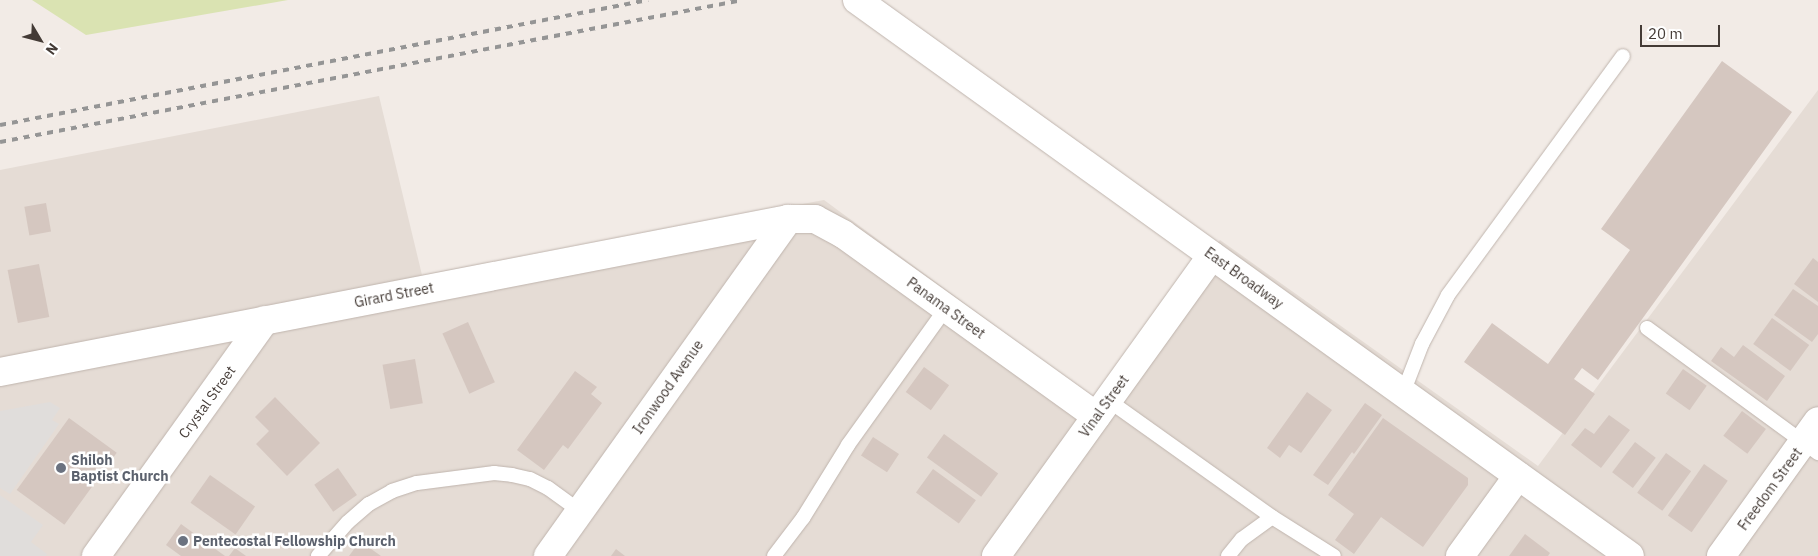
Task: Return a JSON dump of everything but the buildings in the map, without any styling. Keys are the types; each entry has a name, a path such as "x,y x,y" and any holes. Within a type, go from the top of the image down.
{"street":[{"name":"East Broadway","path":"857,0 1630,556"},
{"name":"Panama Street","path":"788,219 816,219 843,234 946,308 1102,408"},
{"name":"Girard Street","path":"0,372 788,219"},
{"name":"Ironwood Avenue","path":"548,556 788,219"},
{"name":"Vinal Street","path":"996,556 1212,255"},
{"name":"Crystal Street","path":"96,556 265,320"},
{"name":"Freedom Street","path":"1721,556 1813,439"},
{"path":"1460,556 1518,476"}],"lane":[{"path":"1403,393 1422,344 1448,295 1623,56"},
{"path":"774,556 802,518 848,445 946,308"},
{"path":"1647,328 1813,439"},
{"path":"1102,408 1334,556"},
{"path":"318,556 348,522 369,504 392,491 417,484 494,473 512,475 530,479 548,488 580,511"},
{"path":"1228,556 1249,533 1272,516"}],"shaded area":[{"path":"1818,90 1818,556 0,556 0,170 379,96 422,275 824,200 1092,397 1220,240 1538,466"},
{"path":"50,402 60,408 52,420 59,424 10,494 0,488 0,411"},
{"path":"0,495 43,525 31,542 47,554 46,556 0,556"}],"green space":[{"path":"32,0 288,0 86,35"}],"railway":[{"path":"0,125 648,0"},
{"path":"0,142 743,0"}],"place":[{"name":"Shiloh Baptist Church","path":"61,468"},
{"name":"Pentecostal Fellowship Church","path":"183,541"}]}
